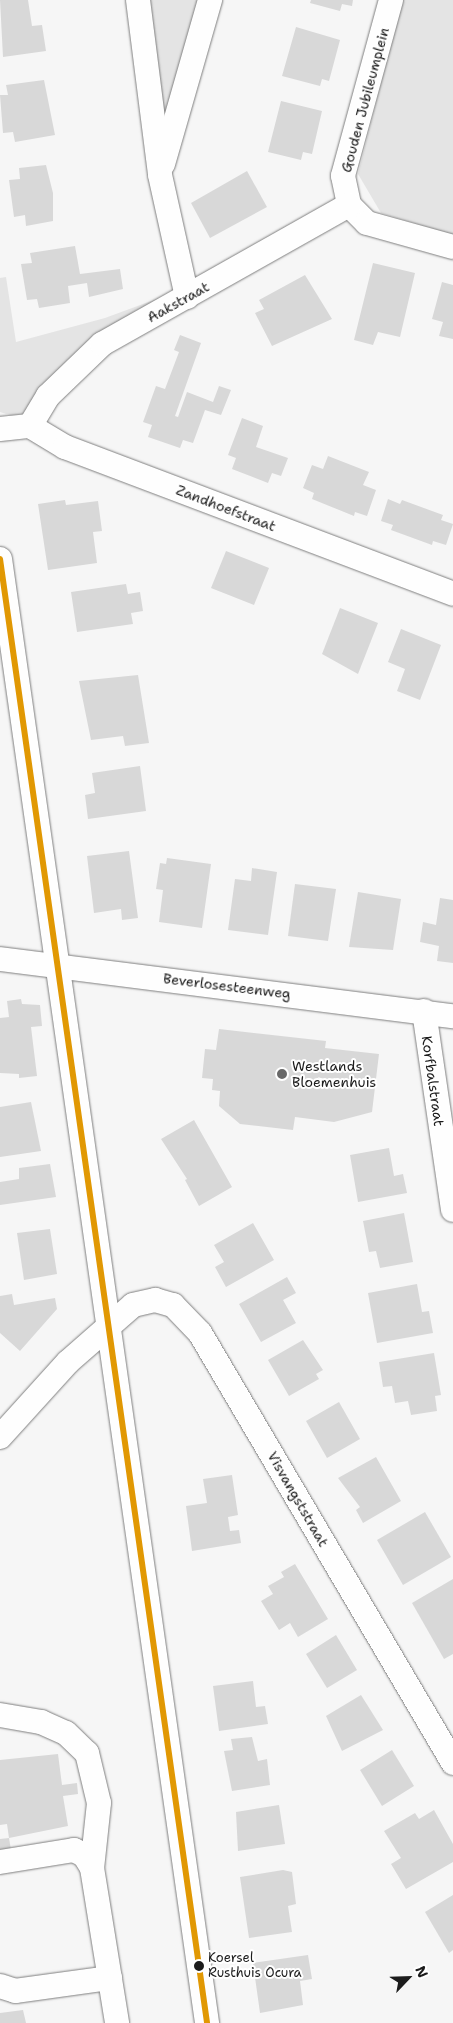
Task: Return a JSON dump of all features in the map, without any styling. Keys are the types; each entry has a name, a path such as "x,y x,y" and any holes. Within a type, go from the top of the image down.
{"street":[{"path":"138,0 160,175 187,297"},
{"path":"160,175 210,0"},
{"name":"Gouden Jubileumplein","path":"349,205 343,176 391,0"},
{"path":"349,205 367,223 453,247"},
{"name":"Aakstraat","path":"30,426 48,396 102,344 349,205"},
{"path":"0,429 30,426"},
{"name":"Zandhoefstraat","path":"30,426 65,447 453,594"},
{"path":"0,559 7,663 56,965 208,2023"},
{"name":"Beverlosesteenweg","path":"0,959 424,1010 453,1016"},
{"name":"Korfbalstraat","path":"424,1010 453,1210"},
{"name":"Visvangststraat","path":"0,1437 68,1362 133,1305 155,1300 173,1305 200,1333 453,1763"},
{"path":"0,1716 41,1722 66,1733 87,1753 100,1803 92,1868 117,2023"},
{"path":"0,1862 74,1850 84,1855 92,1868"},
{"path":"0,1986 15,1991 110,1978"}],"shaded area":[{"path":"143,0 201,0 163,131"},
{"path":"402,0 453,0 453,235 381,213 358,174"},
{"path":"6,277 16,342 105,318 170,294 82,346 25,413 13,416 0,412 0,278"}],"building":[{"path":"0,0 28,0 32,26 42,25 46,51 3,57"},
{"path":"311,0 353,0 352,6 342,4 340,11 310,3"},
{"path":"296,27 340,40 329,81 322,79 320,86 282,76"},
{"path":"44,80 55,135 15,142 13,132 3,133 0,95 8,95 6,85"},
{"path":"281,101 322,111 312,154 303,152 301,160 268,152"},
{"path":"46,165 53,193 53,221 26,226 25,215 14,217 9,180 20,179 19,168"},
{"path":"247,171 267,207 210,238 191,203"},
{"path":"75,246 80,274 120,269 123,289 89,297 87,283 68,286 70,303 39,308 37,299 27,300 21,264 32,263 30,253"},
{"path":"373,263 415,273 400,337 378,332 373,345 354,340"},
{"path":"305,275 332,319 272,346 255,313 264,309 259,300"},
{"path":"442,282 453,285 453,339 439,336 443,322 432,319"},
{"path":"180,335 201,343 175,416 178,417 187,392 213,402 219,386 231,390 221,415 205,410 193,443 183,440 180,448 148,437 152,425 143,422 156,386 165,389 179,352 174,350"},
{"path":"242,418 263,426 256,447 288,458 281,476 272,473 268,483 232,469 236,458 228,455"},
{"path":"328,456 369,472 363,485 376,490 367,516 355,512 354,516 312,499 314,493 303,488 312,465 323,469"},
{"path":"388,499 400,504 402,500 443,515 441,520 453,524 446,545 433,541 432,545 391,530 393,525 381,521"},
{"path":"65,500 66,505 98,501 102,531 93,532 97,563 48,570 38,504"},
{"path":"226,551 269,568 254,605 211,588"},
{"path":"126,584 128,594 140,592 143,611 131,613 133,624 77,632 71,592"},
{"path":"340,608 378,623 358,674 322,654"},
{"path":"401,629 441,645 420,700 397,691 405,669 388,662"},
{"path":"138,675 149,743 125,746 123,736 91,740 79,681"},
{"path":"140,766 146,811 88,819 85,795 95,793 92,773"},
{"path":"129,851 138,918 122,920 121,909 94,913 87,856"},
{"path":"167,858 211,864 202,928 159,922 163,890 156,889 160,863 166,864"},
{"path":"252,868 277,872 268,935 228,930 235,879 251,881"},
{"path":"295,884 336,889 328,941 288,936"},
{"path":"358,892 401,899 393,950 349,947"},
{"path":"440,898 453,900 453,963 437,961 439,946 420,942 423,922 436,925"},
{"path":"21,999 22,1004 40,1005 42,1026 31,1027 37,1076 19,1078 19,1074 0,1073 0,1018 9,1017 7,1001"},
{"path":"219,1029 326,1041 325,1048 379,1054 372,1112 334,1122 295,1117 293,1130 240,1124 219,1106 220,1091 212,1090 213,1079 202,1078 205,1049 216,1050"},
{"path":"31,1102 41,1151 0,1157 0,1107"},
{"path":"194,1120 232,1187 199,1206 185,1180 187,1179 161,1139"},
{"path":"389,1148 394,1176 403,1174 407,1193 358,1202 350,1155"},
{"path":"50,1164 56,1197 0,1205 0,1182 19,1179 19,1168"},
{"path":"404,1213 413,1262 380,1268 376,1251 369,1252 363,1221"},
{"path":"253,1223 274,1260 226,1287 215,1267 224,1262 214,1245"},
{"path":"50,1229 57,1274 24,1280 17,1233"},
{"path":"287,1277 296,1293 283,1300 296,1323 261,1342 239,1304"},
{"path":"417,1284 422,1312 429,1311 433,1333 377,1343 368,1293"},
{"path":"12,1294 14,1305 55,1298 57,1309 20,1351 0,1333 0,1296"},
{"path":"303,1340 323,1370 316,1374 319,1379 289,1396 268,1360"},
{"path":"434,1353 441,1395 435,1396 437,1411 411,1415 408,1401 395,1403 392,1386 383,1387 379,1362"},
{"path":"339,1402 360,1439 327,1458 306,1421"},
{"path":"376,1457 401,1501 363,1523 356,1510 360,1507 338,1478"},
{"path":"232,1475 238,1515 228,1517 230,1531 239,1530 241,1543 192,1551 186,1506 207,1503 203,1479"},
{"path":"425,1512 451,1557 403,1585 377,1540"},
{"path":"295,1564 328,1619 298,1637 290,1623 279,1630 261,1601 273,1594 268,1586 284,1577 281,1572"},
{"path":"453,1579 453,1654 444,1659 412,1603"},
{"path":"336,1635 357,1670 327,1688 306,1654"},
{"path":"253,1681 256,1707 265,1706 268,1724 219,1731 213,1686"},
{"path":"361,1695 383,1730 342,1751 326,1716"},
{"path":"252,1737 258,1761 267,1759 270,1785 232,1791 224,1751 233,1750 231,1739"},
{"path":"392,1750 414,1786 382,1806 360,1770"},
{"path":"58,1754 62,1785 77,1783 78,1794 63,1796 68,1826 9,1838 7,1824 0,1825 0,1760"},
{"path":"279,1805 285,1844 238,1851 236,1812"},
{"path":"434,1810 453,1844 453,1862 406,1889 391,1864 401,1858 384,1831 415,1813 419,1819"},
{"path":"9,1838 11,1850 0,1852 0,1839"},
{"path":"283,1870 292,1872 296,1904 288,1906 292,1932 249,1938 240,1877"},
{"path":"453,1895 453,1950 449,1953 425,1912"},
{"path":"308,1955 312,1979 300,1981 303,2005 260,2013 253,1963"},
{"path":"23,2010 26,2023 0,2023 0,2013"}],"transit line":[{"path":"0,559 207,2023"}],"place":[{"name":"Westlands Bloemenhuis","path":"282,1074"},
{"name":"Koersel Rusthuis Ocura","path":"199,1966"}]}
